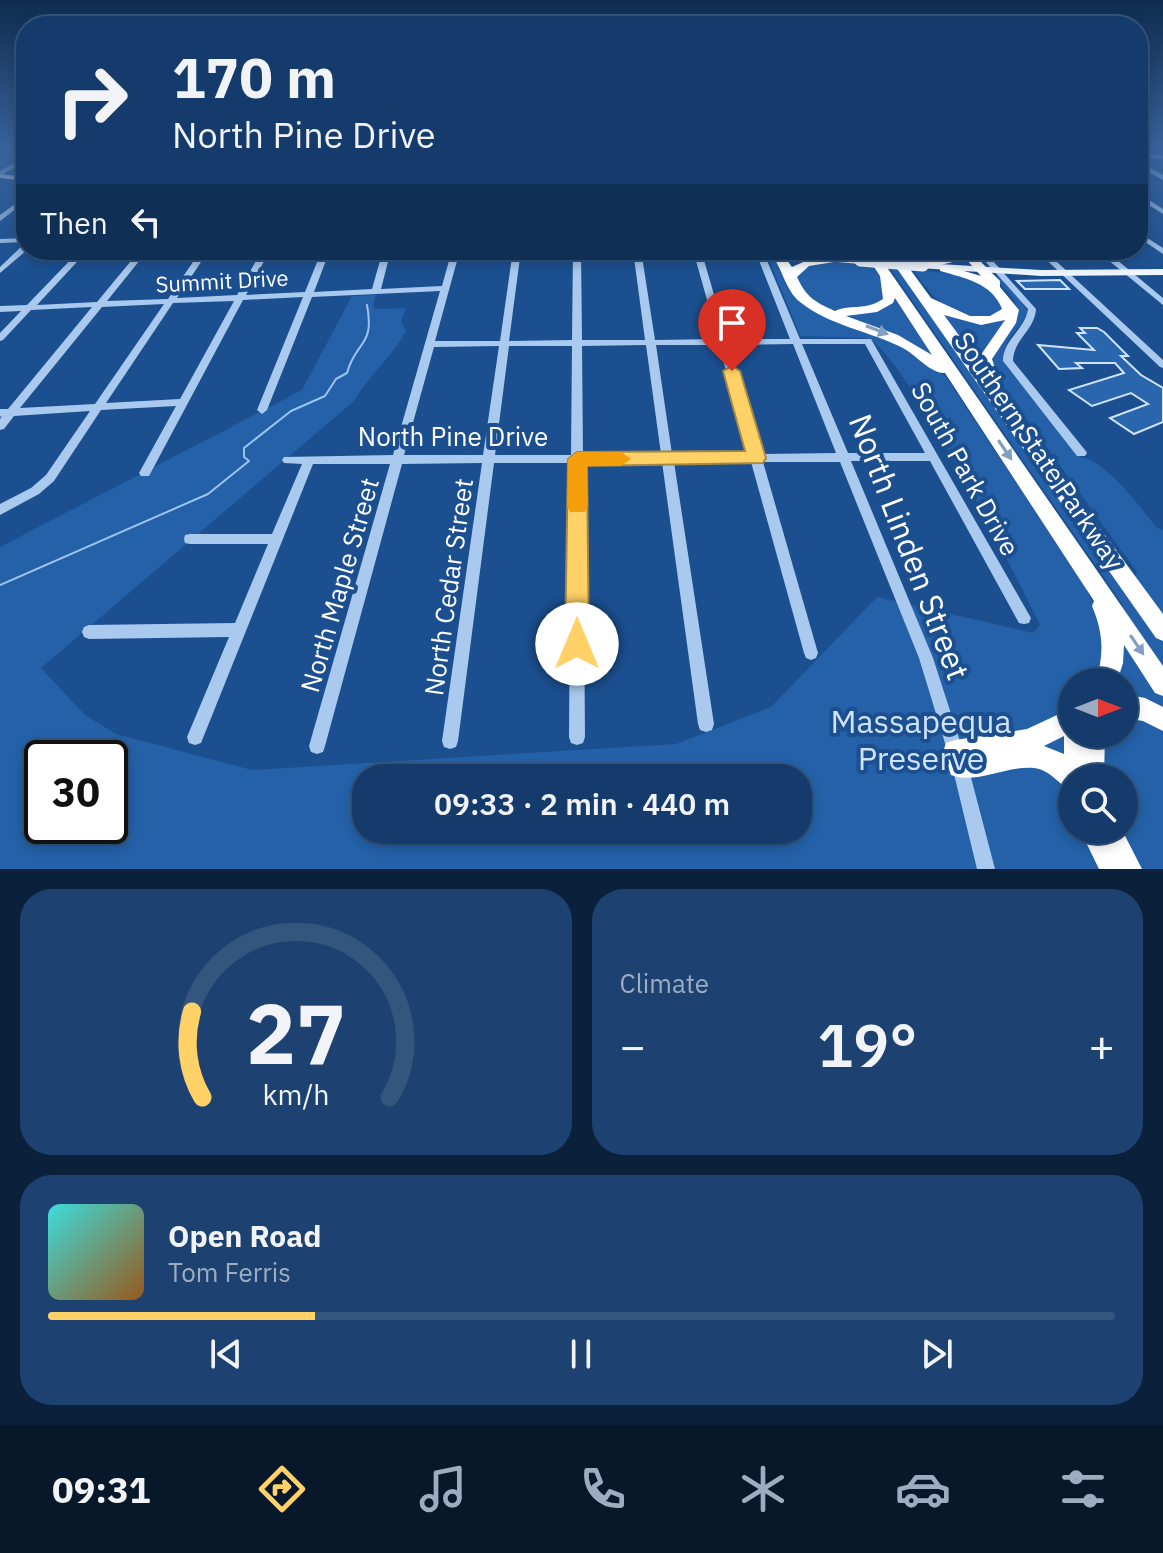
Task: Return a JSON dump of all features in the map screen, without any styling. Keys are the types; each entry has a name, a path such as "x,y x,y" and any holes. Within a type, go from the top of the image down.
{"highway":[{"path":"784,260 791,285 805,300 831,314 905,342 923,353 979,411"},
{"path":"828,260 803,263 791,277 807,299 833,311 858,313 884,304 889,300 884,272"},
{"name":"Southern State Parkway","path":"876,260 1163,685"},
{"name":"Southern State Parkway","path":"898,260 1163,631"},
{"path":"923,266 949,260"},
{"path":"977,260 993,272 1012,305 1012,320 992,343 985,359 1006,414"},
{"path":"908,274 936,306 962,318 993,320 1009,310 1004,298 992,285 967,274 944,269"},
{"path":"1031,488 1108,619 1114,652 1110,668"},
{"path":"1118,569 1163,619"},
{"path":"1138,709 1163,719"},
{"path":"958,759 1020,743 1058,729"},
{"path":"958,759 1039,754 1059,764"},
{"path":"1100,844 1113,869"},
{"path":"1115,844 1128,869"}],"main road":[{"path":"848,260 993,272 1163,272"}],"street":[{"path":"0,219 16,206"},
{"path":"0,271 16,256"},
{"path":"0,338 74,260"},
{"path":"0,426 6,412 136,260"},
{"path":"0,510 39,488 50,478 198,260"},
{"path":"145,473 261,260"},
{"path":"262,410 322,260"},
{"path":"376,291 384,260"},
{"name":"North Maple Street","path":"317,746 453,260"},
{"name":"North Cedar Street","path":"450,741 516,260"},
{"path":"577,260 577,737"},
{"path":"638,260 706,724"},
{"path":"700,260 811,653"},
{"name":"North Linden Street","path":"763,260 926,658 958,759 986,869"},
{"path":"985,260 993,272 1032,309 1031,322 1009,350 1008,361 1081,453"},
{"path":"1050,260 1163,365"},
{"path":"1112,260 1163,302"},
{"name":"Summit Drive","path":"0,309 446,288"},
{"name":"South Park Drive","path":"797,342 868,341 1024,618"},
{"path":"431,344 797,342"},
{"path":"6,412 183,402"},
{"name":"North Pine Drive","path":"288,460 934,457"},
{"path":"195,737 309,460"},
{"path":"190,539 276,539"},
{"path":"89,632 239,630"}],"green space":[{"name":"Massapequa Preserve","path":"769,260 778,260 787,287 798,298 893,340 921,356 946,377 1085,587 1097,612 1105,647 1123,605 889,267 899,268 1129,591 1137,572 998,380 992,359 1018,311 1013,298 993,276 1001,277 1028,312 1006,344 1008,368 1080,457 1090,460 1112,476 1157,528 1163,530 1163,869 0,869 0,547 302,390 352,296 376,295 375,309 406,308 401,321 406,331 354,401 41,668 85,715 116,734 252,770 676,744 771,707 877,597 1033,633 1040,625 985,517 931,421 883,351 866,338 800,336"},
{"path":"862,260 870,260 882,277 886,300 847,311 828,308 811,298 795,275 801,267 827,261 864,265"},
{"path":"906,260 948,260 922,263 925,271 960,275 977,281 1003,303 1003,313 986,319 955,313 918,277"},
{"path":"897,299 936,358 844,317 878,311"},
{"path":"938,310 959,318 1011,318 985,348 982,362 979,362"}],"building":[{"path":"1060,280 1069,289 1025,289 1017,281"},
{"path":"1080,328 1097,328 1104,332 1128,356 1121,356 1141,375 1163,388 1163,422 1134,434 1110,418 1148,404 1131,393 1092,406 1069,390 1124,373 1115,363 1076,363 1082,368 1059,369 1038,345 1094,350 1077,333 1085,333"}],"waterway":[{"path":"0,585 208,494 249,461 244,457 244,448 291,411 325,396 336,379 347,373 367,336 367,305"}],"slow traffic":[{"path":"577,506 577,459 621,459"}],"route":[{"path":"577,644 577,459 756,458 732,371"}]}
